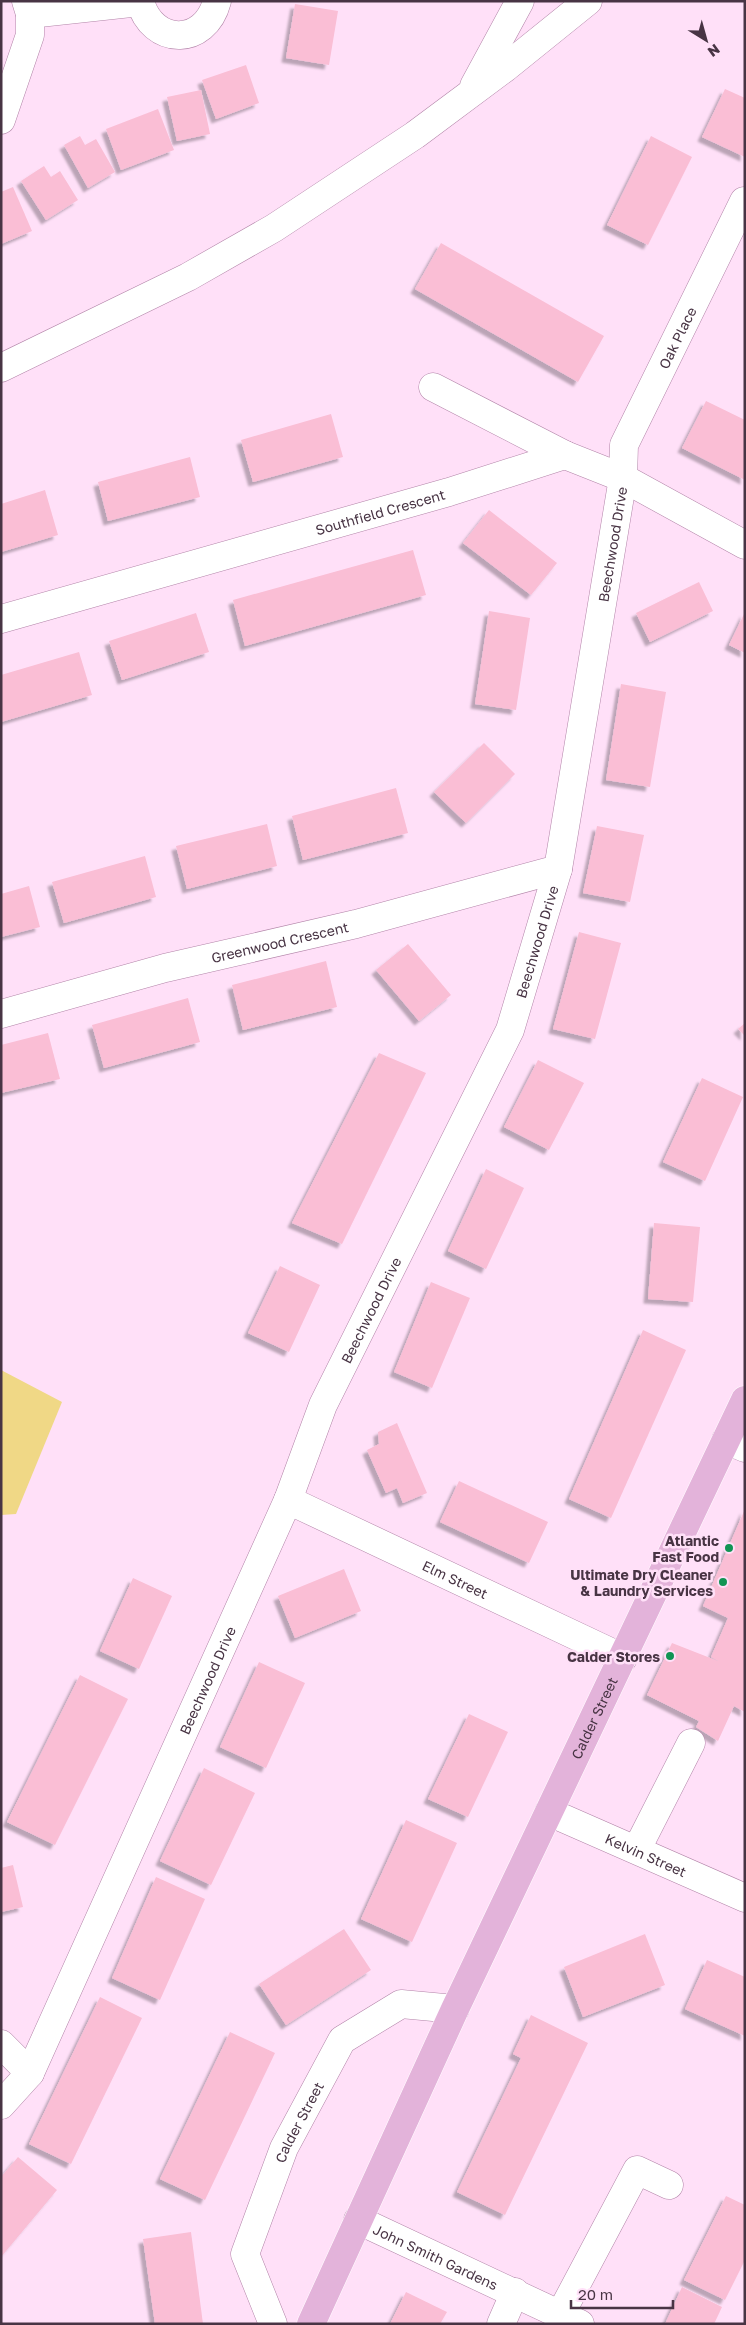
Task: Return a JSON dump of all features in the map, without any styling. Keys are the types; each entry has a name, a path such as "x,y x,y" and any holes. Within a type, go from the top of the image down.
{"main road":[{"name":"Calder Street","path":"310,2324 455,2009 623,1658 736,1444 745,1400"}],"street":[{"path":"1,120 30,35 28,8 140,2 150,24 161,32 173,35 186,35 197,31 207,23 214,12 217,1"},
{"path":"470,94 520,1"},
{"path":"1,368 188,277 274,228 415,135 567,20 588,1"},
{"name":"Oak Place","path":"623,478 624,446 744,201"},
{"path":"433,386 565,456 623,478 745,545"},
{"name":"Southfield Crescent","path":"1,619 450,492 565,456"},
{"name":"Beechwood Drive","path":"1,2105 30,2073 288,1500 323,1405 510,1030 558,869 623,478"},
{"name":"Greenwood Crescent","path":"1,1014 165,968 356,924 558,869"},
{"name":"Elm Street","path":"288,1500 623,1658"},
{"path":"637,1849 691,1743"},
{"name":"Kelvin Street","path":"549,1812 745,1898"},
{"name":"Calder Street","path":"273,2324 245,2254 284,2148 342,2040 402,2004 455,2009"},
{"path":"1,2044 30,2073"},
{"name":"John Smith Gardens","path":"358,2220 570,2319 637,2170 669,2184"},
{"name":"John Smith Gardens","path":"500,2324 515,2292"}],"shaded area":[{"path":"1,1370 62,1402 16,1514 1,1515"}],"building":[{"path":"295,4 338,11 329,65 286,58"},
{"path":"246,65 259,103 216,119 202,80"},
{"path":"725,89 745,98 745,157 702,137"},
{"path":"201,90 210,134 177,141 167,97"},
{"path":"158,109 174,150 121,170 106,129"},
{"path":"80,136 85,145 96,139 115,172 88,188 64,145"},
{"path":"651,136 692,157 648,245 607,225"},
{"path":"44,166 51,177 60,171 78,200 46,220 21,181"},
{"path":"13,187 32,231 1,244 1,192"},
{"path":"441,243 604,336 578,382 415,289"},
{"path":"706,401 745,420 745,480 682,448"},
{"path":"331,414 343,457 253,482 241,440"},
{"path":"190,457 200,497 108,521 98,482"},
{"path":"45,490 58,535 1,552 1,504"},
{"path":"489,510 557,563 531,595 463,543"},
{"path":"413,550 426,595 245,646 233,600"},
{"path":"699,582 713,611 650,642 636,613"},
{"path":"489,611 530,618 516,710 475,704"},
{"path":"745,612 745,653 729,645"},
{"path":"196,613 209,652 122,680 109,641"},
{"path":"79,652 92,695 1,722 1,675"},
{"path":"621,684 666,692 650,787 606,780"},
{"path":"484,743 515,774 466,823 434,792"},
{"path":"396,788 408,833 303,860 292,816"},
{"path":"267,824 277,866 187,889 176,846"},
{"path":"597,826 644,835 630,902 583,893"},
{"path":"145,856 156,897 64,923 52,882"},
{"path":"29,886 40,927 1,937 1,894"},
{"path":"579,932 621,943 595,1039 553,1029"},
{"path":"408,944 451,995 419,1021 376,970"},
{"path":"326,961 337,1007 243,1030 232,985"},
{"path":"188,998 200,1042 104,1068 92,1025"},
{"path":"745,1023 745,1036 738,1029"},
{"path":"48,1033 60,1079 1,1093 1,1045"},
{"path":"379,1053 426,1073 342,1244 292,1223"},
{"path":"538,1060 584,1083 549,1150 504,1127"},
{"path":"702,1078 743,1097 705,1181 663,1162"},
{"path":"486,1169 524,1188 486,1269 448,1251"},
{"path":"654,1223 700,1227 693,1302 648,1299"},
{"path":"280,1266 320,1285 289,1352 248,1333"},
{"path":"431,1282 470,1298 432,1388 394,1372"},
{"path":"643,1330 686,1350 611,1518 569,1499"},
{"path":"397,1423 427,1493 403,1503 397,1488 386,1493 367,1450 379,1444 378,1432"},
{"path":"459,1481 548,1522 529,1563 440,1522"},
{"path":"745,1509 745,1712 734,1706 718,1741 696,1727 699,1721 647,1695 672,1643 718,1661 711,1657 728,1618 703,1606"},
{"path":"344,1569 361,1611 295,1638 278,1596"},
{"path":"133,1578 172,1596 139,1669 100,1651"},
{"path":"259,1662 305,1683 266,1768 220,1747"},
{"path":"80,1675 128,1699 55,1845 7,1822"},
{"path":"469,1714 508,1732 468,1817 428,1799"},
{"path":"204,1768 255,1793 211,1885 160,1861"},
{"path":"406,1820 457,1843 412,1942 361,1919"},
{"path":"13,1865 23,1907 1,1912 1,1868"},
{"path":"156,1877 205,1899 160,2000 112,1978"},
{"path":"344,1929 371,1970 286,2025 259,1984"},
{"path":"645,1934 665,1985 583,2017 564,1967"},
{"path":"707,1960 745,1977 745,2036 685,2009"},
{"path":"100,1997 142,2018 71,2164 29,2144"},
{"path":"531,2015 588,2043 505,2215 457,2192 521,2058 513,2054"},
{"path":"230,2032 275,2053 205,2200 160,2179"},
{"path":"18,2157 57,2190 1,2257 1,2177"},
{"path":"726,2196 745,2205 745,2260 725,2300 684,2280"},
{"path":"191,2232 203,2324 155,2324 143,2239"},
{"path":"682,2287 722,2307 714,2324 665,2324"},
{"path":"406,2292 447,2312 440,2324 390,2324"}],"place":[{"name":"Atlantic Fast Food","path":"729,1548"},
{"name":"Ultimate Dry Cleaner & Laundry Services","path":"723,1582"},
{"name":"Calder Stores","path":"670,1656"}]}
